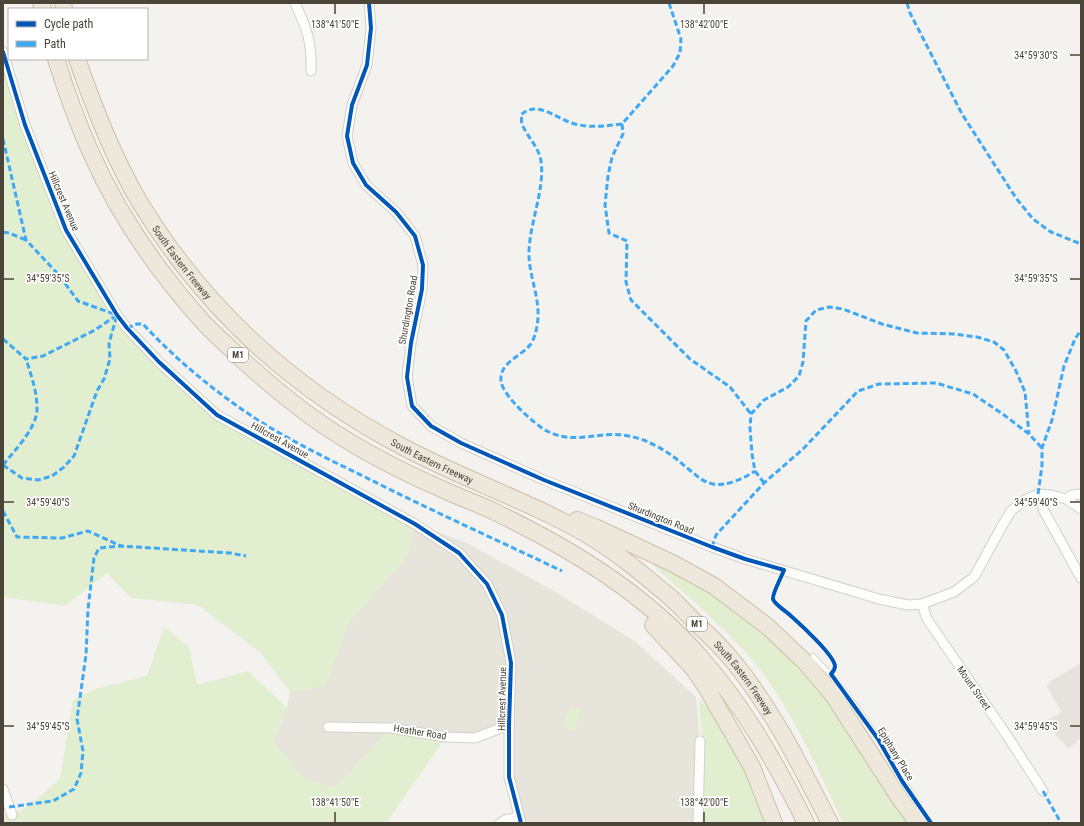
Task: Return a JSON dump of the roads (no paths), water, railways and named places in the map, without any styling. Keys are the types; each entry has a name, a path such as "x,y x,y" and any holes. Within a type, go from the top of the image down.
{"highway":[{"name":"South Eastern Freeway","path":"56,60 71,104 91,154 115,199 141,243 172,285 205,325 257,373 310,416 354,444 444,490 492,510 584,559 626,589 665,621 702,659 735,701 763,742 788,786 806,823"},
{"name":"South Eastern Freeway","path":"77,60 92,105 114,154 139,201 168,245 200,286 234,324 273,361 313,392 358,421 404,448 544,513 592,538 673,600 734,662 764,703 792,749 830,823"},
{"name":"M1","path":"498,492 597,528 674,564 714,586 763,623 805,662 833,695 900,799 918,823"},
{"path":"539,534 657,628 693,668 706,687 752,768 774,823"}],"street":[{"path":"295,3 306,28 311,53 311,71"},
{"name":"Shurdington Road","path":"369,3 371,28 367,65 352,105 347,136 353,163 366,184 396,212 415,236 423,265 422,289 410,343 407,377 412,406 431,426 461,443 544,480 712,547 745,559 879,599 908,605 922,604 954,592 974,577 1011,511 1025,500 1038,494"},
{"name":"Hillcrest Avenue","path":"3,52 25,125 66,230 117,315 127,328 159,362 217,415 415,524 458,553 487,584 502,616 511,663 509,778 520,820 505,820 500,823"},
{"path":"1081,509 1066,499 1051,494 1038,494 1044,511 1081,578"},
{"path":"1066,499 1072,495 1081,494"},
{"name":"Mount Street","path":"922,604 927,619 1043,791"},
{"name":"Heather Road","path":"328,727 391,728 446,737 475,738 509,725"},
{"path":"698,823 700,741"},
{"path":"3,789 12,815"}],"lane":[{"name":"Epiphany Place","path":"813,656 831,674 843,689 878,739 906,786 931,823"}]}
